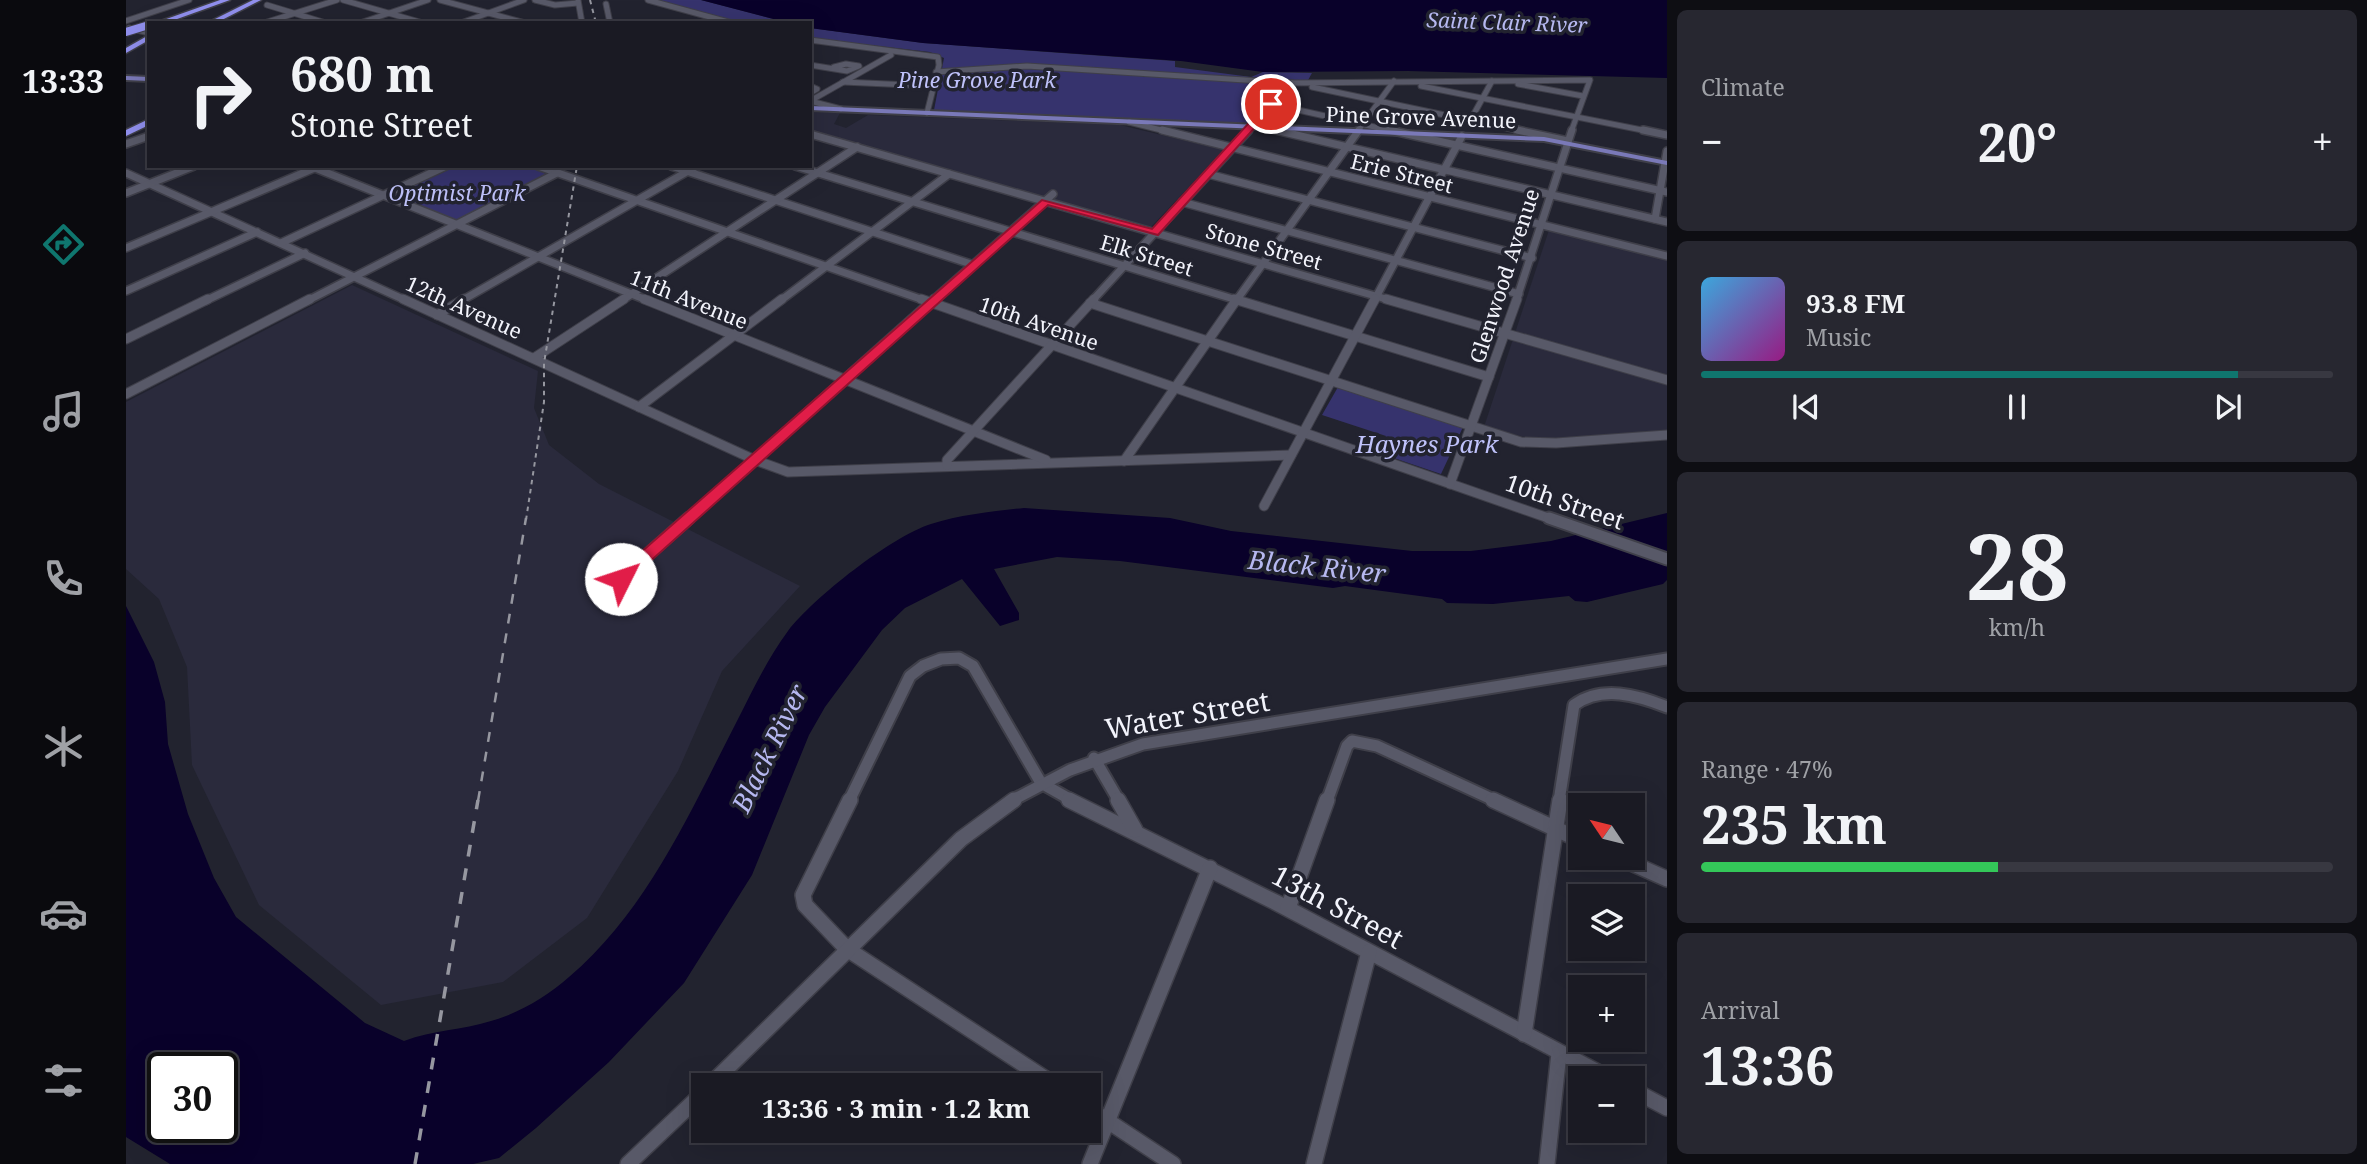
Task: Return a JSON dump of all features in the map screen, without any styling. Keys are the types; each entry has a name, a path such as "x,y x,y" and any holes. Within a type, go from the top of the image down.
{"highway":[{"path":"167,21 227,0"},
{"path":"213,21 258,0"},
{"path":"126,133 147,123"}],"main road":[{"path":"126,78 147,79"},
{"name":"Pine Grove Avenue","path":"812,108 1257,127 1360,128 1405,134 1568,141 1666,162"}],"street":[{"path":"126,21 189,0"},
{"path":"270,21 337,0"},
{"path":"343,0 416,21"},
{"path":"366,21 428,0"},
{"path":"440,0 518,21"},
{"path":"466,21 524,0"},
{"path":"534,0 555,5 578,1 582,21"},
{"path":"648,0 725,21"},
{"path":"606,4 610,21"},
{"path":"267,5 320,21"},
{"path":"812,40 934,55 939,60 927,113"},
{"path":"812,100 891,55"},
{"path":"812,65 834,67"},
{"path":"936,72 1027,66 1292,83 1477,80 1584,96"},
{"name":"Glenwood Avenue","path":"1450,484 1473,427 1532,258 1549,195 1590,80 1477,80"},
{"path":"1398,81 1667,135"},
{"path":"1124,461 1360,128 1398,81"},
{"path":"1470,121 1492,81"},
{"path":"843,82 932,86"},
{"path":"1292,83 1568,141"},
{"path":"1291,455 1055,464 947,465 947,460 1230,149 1257,127 1271,104 1292,83"},
{"path":"812,102 841,109"},
{"path":"1271,104 1360,128"},
{"name":"Erie Street","path":"1129,122 1667,256"},
{"path":"1257,127 1667,222"},
{"path":"1405,134 1663,191"},
{"name":"Stone Street","path":"812,135 1667,380"},
{"path":"1264,506 1462,136"},
{"path":"126,144 147,137"},
{"path":"534,358 857,147"},
{"path":"1655,219 1663,191 1667,151"},
{"path":"126,193 189,168"},
{"path":"126,248 313,168"},
{"name":"11th Avenue","path":"317,168 1055,464"},
{"path":"281,243 442,168"},
{"name":"10th Avenue","path":"543,168 1450,484"},
{"path":"676,168 974,265"},
{"path":"438,315 694,168"},
{"name":"Elk Street","path":"802,168 1489,377"},
{"name":"12th Avenue","path":"126,173 755,460 788,472 947,465"},
{"path":"126,394 557,173"},
{"path":"639,407 949,174"},
{"path":"1208,174 1532,258"},
{"path":"621,579 1053,194"},
{"path":"1182,202 1519,294"},
{"path":"126,291 257,232"},
{"path":"126,339 305,253"},
{"path":"1090,303 1521,442 1556,443 1667,435"},
{"name":"10th Street","path":"1450,484 1667,559"},
{"path":"1037,1073 847,949 805,905 803,895 913,672 953,656 969,662 1041,783"},
{"name":"Water Street","path":"722,1073 981,821 1041,783 1094,758 1143,744 1667,659"},
{"path":"1524,1034 1553,828 1574,705 1578,701 1622,693 1667,707"},
{"path":"1288,908 1347,746 1352,741 1377,746 1568,835"},
{"path":"1094,758 1135,830"},
{"name":"13th Street","path":"1041,783 1288,908 1585,1066"},
{"path":"1090,1164 1210,868"},
{"path":"1645,869 1667,878"},
{"path":"1314,1164 1369,952"},
{"path":"1547,1164 1559,1053"},
{"path":"1645,1096 1667,1108"},
{"path":"634,1162 691,1105"},
{"path":"1101,1117 1173,1164"}],"shaded area":[{"path":"812,112 840,113 834,124 846,128 868,115 1120,125 1224,150 1150,228 812,132"},
{"path":"1549,230 1667,259 1667,431 1537,440 1484,427"},
{"path":"352,285 538,371 534,408 549,445 599,484 800,586 722,671 678,771 587,918 503,982 381,1005 259,905 192,765 187,667 159,599 126,569 126,402"}],"green space":[{"path":"655,0 701,0 781,21 732,21"},
{"name":"Pine Grove Park","path":"812,28 923,43 1175,61 1175,67 1251,77 1263,72 1312,73 1307,82 1291,82 1251,124 934,110 944,58 930,52 812,38"},
{"name":"Optimist Park","path":"448,168 532,168 551,175 459,222 391,195"},
{"name":"Haynes Park","path":"1338,387 1463,427 1441,474 1379,453 1386,436 1322,415"}],"water":[{"name":"Saint Clair River","path":"701,0 1667,0 1667,78 1408,71 1263,72 1181,61 923,43 812,28 812,21 781,21"},
{"name":"Black River","path":"1024,508 1170,518 1231,531 1412,551 1471,551 1551,541 1667,513 1667,580 1663,584 1587,602 1575,601 1569,596 1493,604 1447,603 1442,599 1345,586 1333,588 1120,561 1057,557 994,569 1019,613 1019,620 1000,626 962,579 905,608 882,630 825,707 809,735 752,875 684,983 609,1062 499,1158 473,1164 170,1164 126,1137 126,606 154,662 165,702 168,744 188,814 214,878 236,917 365,1023 404,1041 502,1018 533,1003 569,977 597,951 644,891 684,825 767,664 800,617 854,570 896,541 931,524"}],"railway":[{"path":"590,0 595,21"},
{"path":"526,520 544,402 544,363 577,168"},
{"path":"478,801 526,518"},
{"path":"415,1164 478,800"}],"route":[{"path":"621,579 1046,202 1155,233 1271,104"}]}
